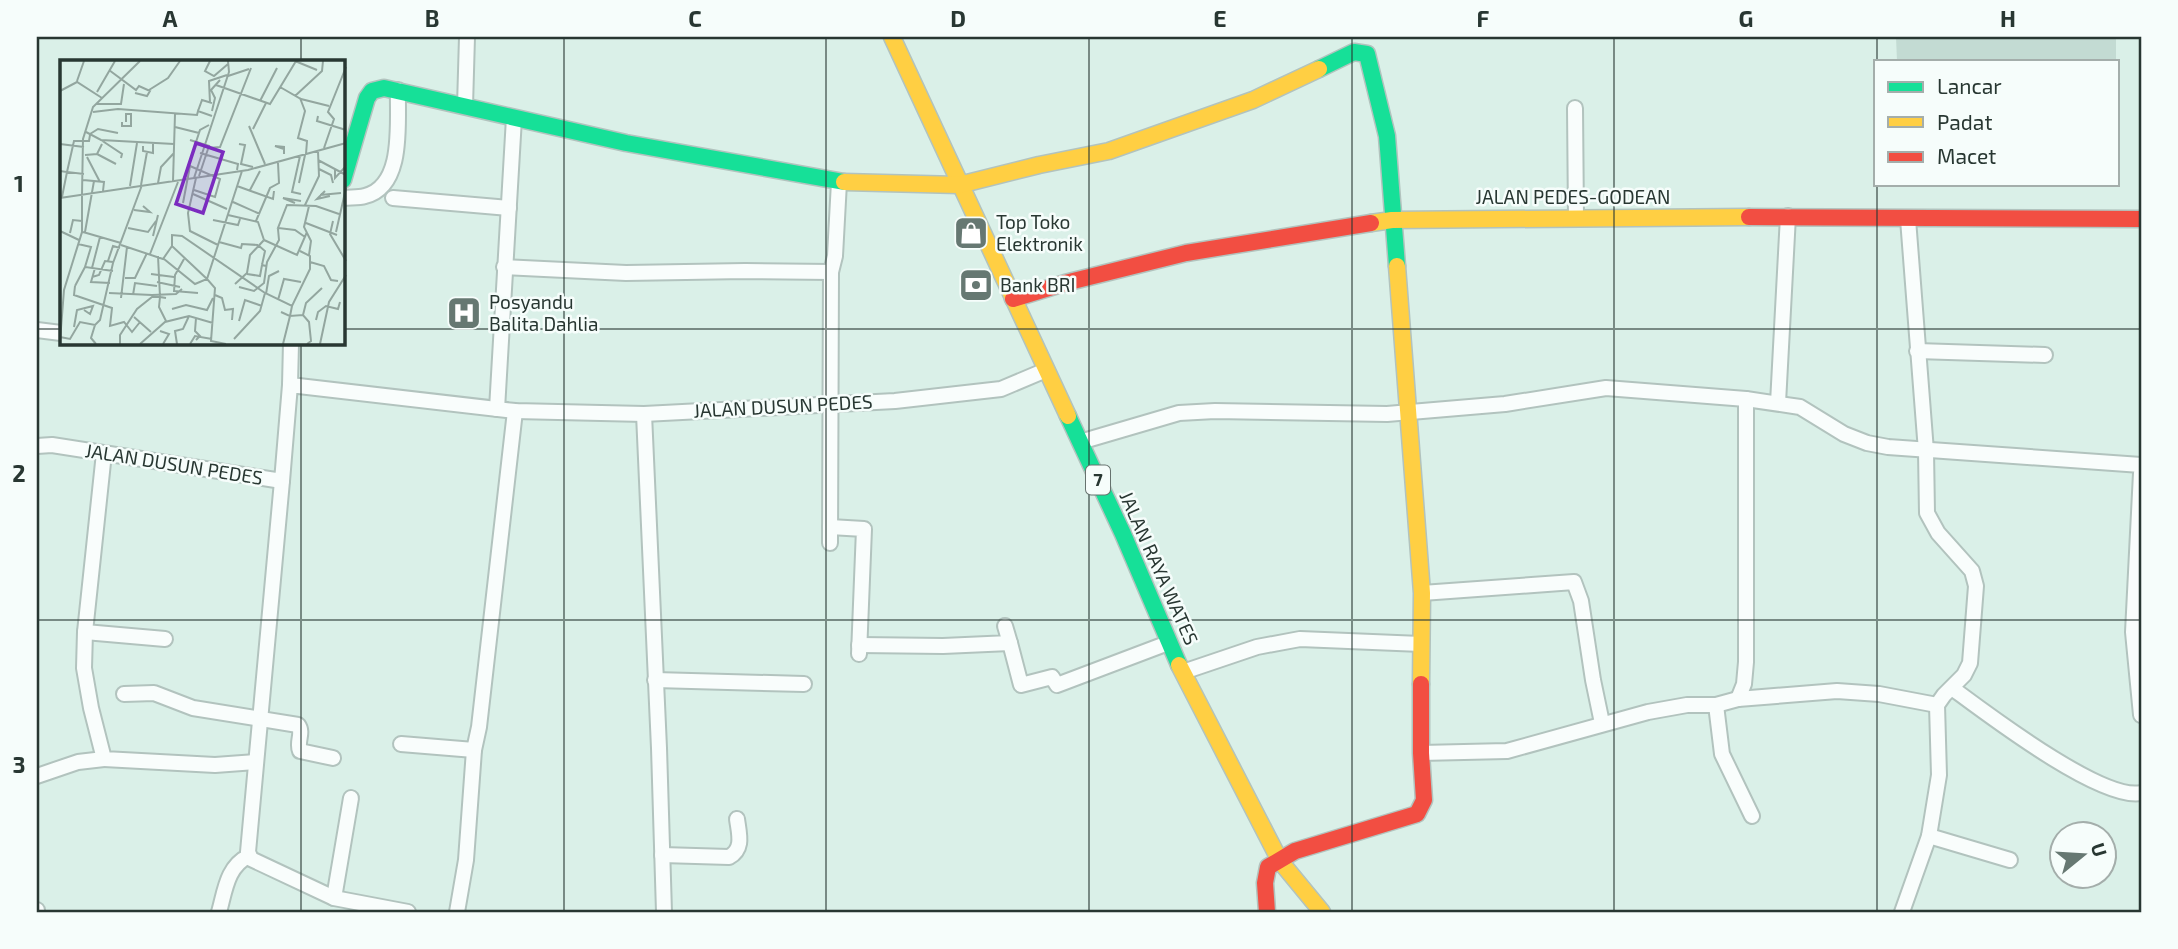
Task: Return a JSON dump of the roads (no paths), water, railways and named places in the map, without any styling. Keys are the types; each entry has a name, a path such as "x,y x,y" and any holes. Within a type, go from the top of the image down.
{"main road":[{"name":"JALAN RAYA WATES","path":"892,37 1123,534 1168,643 1280,861 1322,912"},
{"path":"345,174 372,91 384,88 626,143 792,171 839,182 959,186 1051,162 1109,151 1148,139 1253,100 1354,52 1363,52 1369,60 1387,136 1422,593 1421,753 1424,800 1418,814 1295,851 1268,867 1265,874 1267,912"},
{"name":"JALAN PEDES-GODEAN","path":"1013,299 1065,283 1186,253 1392,220 1788,216 2141,219"}],"street":[{"path":"465,106 467,37"},
{"path":"345,198 365,196 379,190 396,162 398,90"},
{"path":"1575,108 1576,219"},
{"path":"497,409 514,118"},
{"path":"830,543 831,272 835,256 839,182"},
{"path":"393,198 509,208"},
{"path":"1778,403 1788,216"},
{"path":"1903,911 1929,836 1939,775 1937,705 1964,675 1970,663 1976,586 1972,571 1938,533 1927,513 1926,451 1908,219"},
{"path":"504,267 626,273 831,272"},
{"path":"37,330 60,333"},
{"path":"290,385 291,345"},
{"path":"1917,351 2045,355"},
{"name":"JALAN DUSUN PEDES","path":"37,446 52,445 282,481 290,385 515,411 644,414 895,401 1001,389 1046,370"},
{"path":"1080,442 1179,412 1387,414 1505,404 1606,388 1746,399 1800,407 1867,443 1926,451 2141,465"},
{"path":"1738,699 1744,684 1746,662 1746,399"},
{"path":"457,912 466,860 474,750 479,727 515,411"},
{"path":"644,414 664,912"},
{"path":"104,453 85,632 84,668 104,760"},
{"path":"2141,473 2133,632 2141,715"},
{"path":"282,481 247,849 249,856 334,898 408,912"},
{"path":"830,527 864,529 859,649 1010,643"},
{"path":"1422,593 1574,582 1581,601 1602,723"},
{"path":"1005,626 1021,685 1052,677 1057,685 1168,643"},
{"path":"85,632 165,639"},
{"path":"1183,672 1257,647 1300,639 1421,643"},
{"path":"654,680 804,684"},
{"path":"1952,688 2025,742 2090,778 2133,794 2141,793"},
{"path":"1421,753 1507,751 1602,723 1687,705 1716,705 1738,699 1837,691 1879,694 1937,705"},
{"path":"124,694 154,693 193,708 298,725 301,731 298,747 300,751 333,758"},
{"path":"1716,705 1722,754 1752,816"},
{"path":"401,744 474,750"},
{"path":"37,776 78,762 104,760 215,765 257,762"},
{"path":"334,898 351,798"},
{"path":"662,855 734,855 740,846 737,819"},
{"path":"1929,836 2010,860"},
{"path":"219,912 233,869 240,860 249,856"}],"place":[{"name":"Top Toko Elektronik","path":"971,233"},
{"name":"Bank BRI","path":"976,285"},
{"name":"Posyandu Balita Dahlia","path":"464,313"}]}
